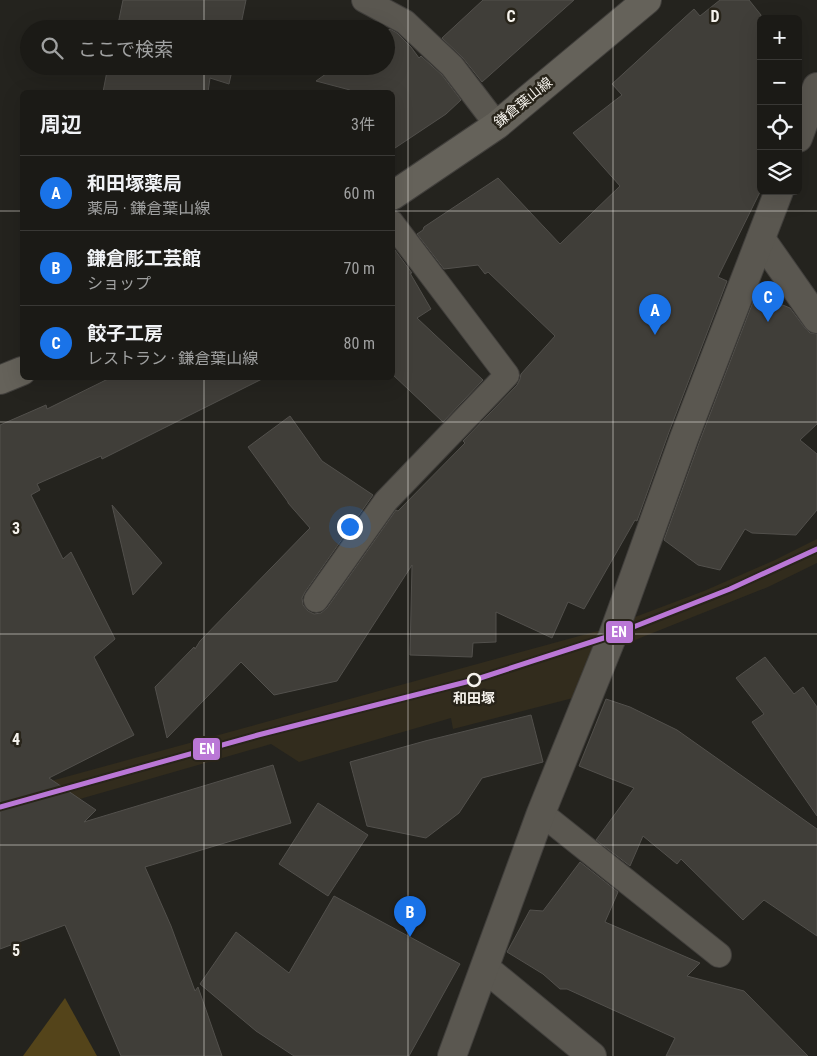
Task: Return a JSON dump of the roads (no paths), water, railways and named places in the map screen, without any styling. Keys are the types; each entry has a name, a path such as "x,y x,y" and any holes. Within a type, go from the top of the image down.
{"main road":[{"name":"鎌倉葉山線","path":"395,194 496,125 648,0"},
{"path":"0,380 20,372"}],"street":[{"path":"802,127 817,87"},
{"path":"452,1056 541,813 614,635 684,438 777,195"},
{"path":"761,239 817,319"},
{"path":"485,968 592,1056"}],"lane":[{"path":"364,0 405,22 452,66 496,125"},
{"path":"316,600 386,501 507,375 395,227"},
{"path":"541,813 719,955"}],"place":[{"name":"餃子工房","path":"768,322"},
{"name":"和田塚薬局","path":"655,335"},
{"name":"和田塚","path":"474,680"},
{"name":"鎌倉彫工芸館","path":"410,937"}]}
